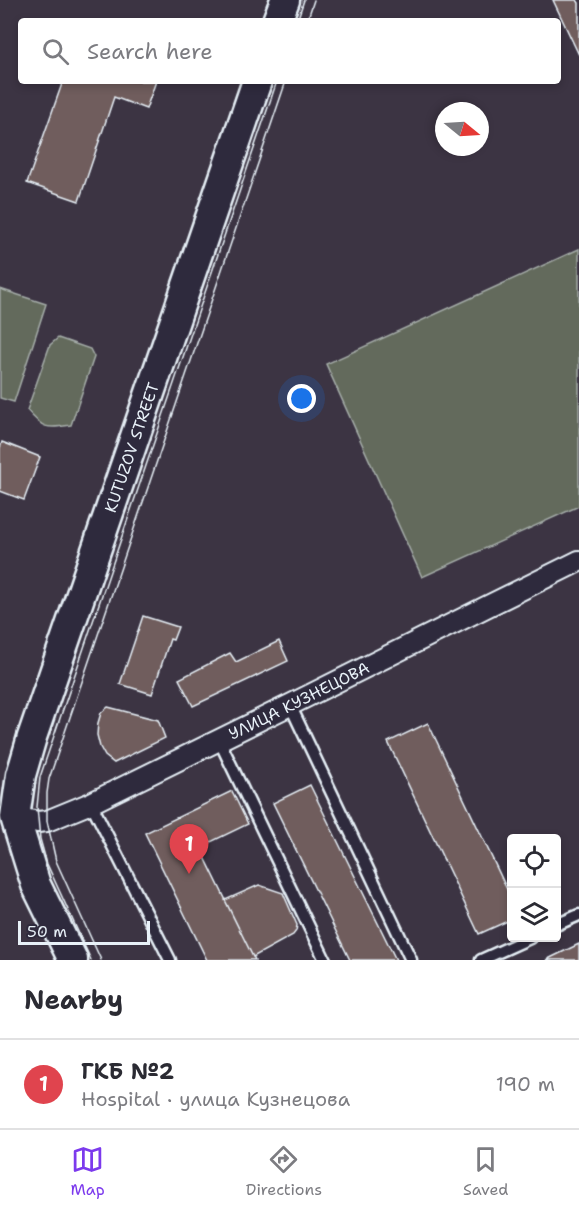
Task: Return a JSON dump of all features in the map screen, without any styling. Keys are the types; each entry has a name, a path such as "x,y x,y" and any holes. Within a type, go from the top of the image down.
{"main road":[{"path":"278,18 285,0"},
{"name":"KUTUZOV STREET","path":"15,817 21,775 32,737 256,84"},
{"path":"15,817 36,885 72,960"}],"street":[{"name":"УЛИЦА КУЗНЕЦОВА","path":"15,817 38,822 47,821 90,803 579,561"}],"lane":[{"path":"290,705 411,960"},
{"path":"219,740 326,960"},
{"path":"90,803 170,960"},
{"path":"561,923 579,915"},
{"path":"481,960 521,942"}],"green space":[{"path":"579,249 579,506 422,577 326,364"},
{"path":"0,289 46,304 14,402 0,398"},
{"path":"58,338 90,349 94,357 71,425 50,427 41,424 27,410 50,345"}],"building":[{"path":"553,0 577,0 579,3 579,55"},
{"path":"62,84 155,84 146,109 114,97 79,201 27,183"},
{"path":"2,442 40,457 24,500 0,491"},
{"path":"143,616 178,627 173,640 170,639 152,694 120,684"},
{"path":"279,641 288,661 193,706 179,679 230,653 236,662"},
{"path":"108,707 158,720 165,738 114,763 105,756 97,735 101,713"},
{"path":"428,723 507,889 507,921 479,934 388,742"},
{"path":"310,785 396,960 350,960 273,803"},
{"path":"232,791 248,824 200,847 255,960 207,960 145,833"},
{"path":"259,885 283,893 297,925 293,935 253,957 225,900"},
{"path":"579,944 579,960 546,960"}],"tram line":[{"path":"298,18 304,0"},
{"path":"308,18 314,0"},
{"path":"91,960 47,864 40,839 37,807 40,777 276,84"},
{"path":"101,960 56,861 47,821 49,779 285,84"}],"place":[{"name":"ГКБ №2","path":"189,874"}]}
